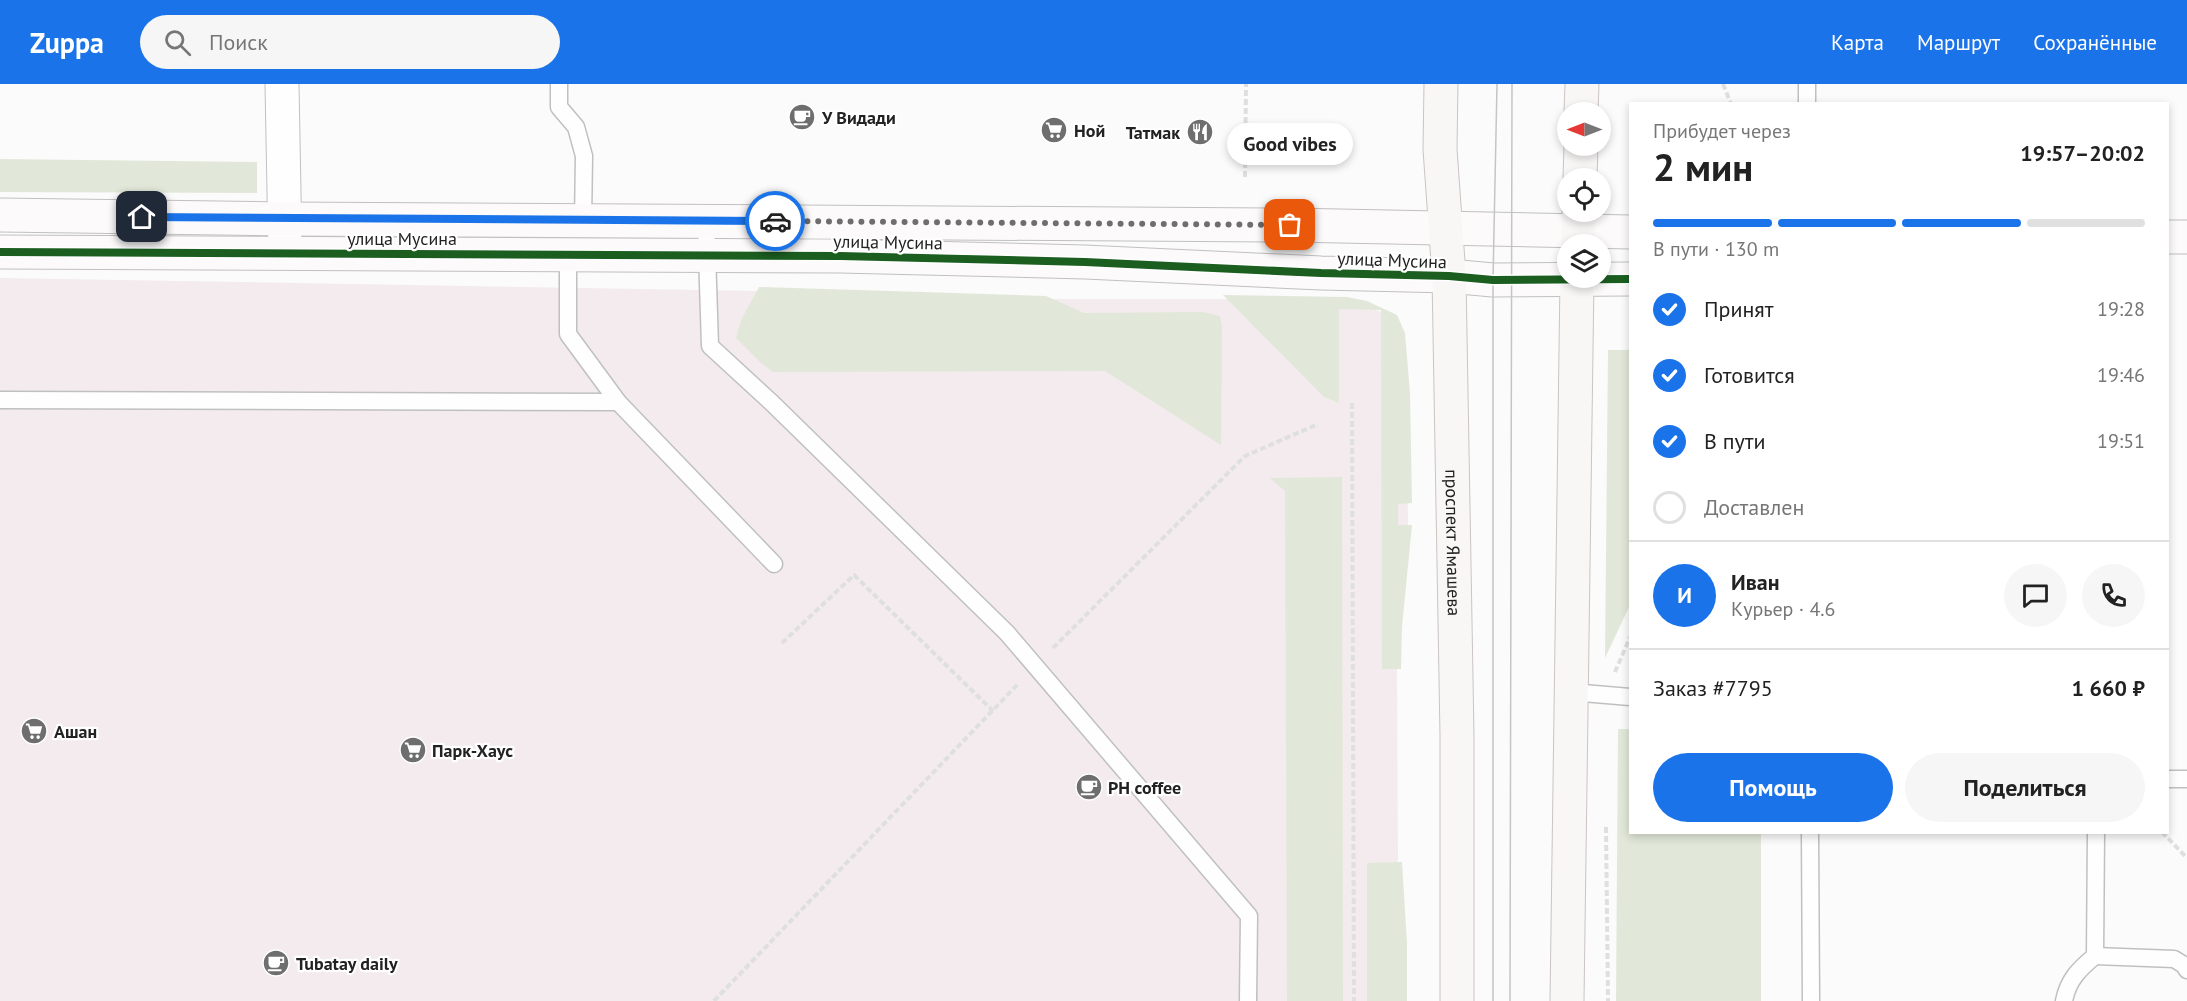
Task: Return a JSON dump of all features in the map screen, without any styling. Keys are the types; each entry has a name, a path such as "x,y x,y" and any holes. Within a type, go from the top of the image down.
{"main road":[{"name":"проспект Ямашева","path":"1441,84 1440,148 1449,276 1457,736 1457,1001"},
{"path":"1581,102 1582,84"},
{"path":"1567,1001 1577,288"}],"street":[{"path":"282,84 285,252"},
{"name":"улица Мусина","path":"0,215 1290,225 1578,229 1629,232"},
{"path":"2169,237 2187,237"},
{"name":"улица Мусина","path":"0,252 707,255 1085,262 1321,273 1449,276 1492,280 1557,278"},
{"name":"улица Мусина","path":"1611,279 1629,279"}],"lane":[{"path":"559,84 559,107 576,127 584,156 583,221"},
{"path":"1807,84 1807,102"},
{"path":"706,221 710,346 1007,633 1249,916 1248,1001"},
{"path":"568,254 568,334 618,402 774,564"},
{"path":"0,400 618,402"},
{"path":"1570,692 1629,697"},
{"path":"2169,779 2187,779"},
{"path":"1810,834 1811,1001"},
{"path":"2095,956 2096,834"},
{"path":"2064,1001 2071,979 2095,956 2174,959 2184,965 2187,970"}],"path":[{"path":"1245,177 1246,84"},
{"path":"1723,84 1730,102"},
{"path":"1352,403 1354,1001"},
{"path":"714,1001 1035,665 1245,456 1318,423"},
{"path":"782,643 854,575 993,711"},
{"path":"1605,694 1629,639"},
{"path":"1606,824 1608,1001"},
{"path":"2164,834 2187,858"}],"shaded area":[{"path":"0,278 761,291 1045,299 1233,299 1366,305 1394,318 1407,394 1408,529 1397,665 1398,865 1404,1001 0,1001"}],"green space":[{"path":"0,159 257,162 257,193 0,192"},
{"path":"759,287 1046,296 1084,313 1202,312 1220,316 1222,327 1221,445 1105,371 773,372 736,338 741,320"},
{"path":"1223,295 1347,297 1367,301 1397,315 1405,333 1410,393 1412,503 1398,504 1398,525 1412,525 1402,627 1401,669 1382,669 1381,310 1339,309 1339,403 1324,397"},
{"path":"1608,350 1629,350 1629,607 1605,658"},
{"path":"1342,477 1343,1001 1287,1001 1285,491 1270,478"},
{"path":"1618,729 1629,729 1629,834 1761,834 1761,1001 1616,1001"},
{"path":"1402,862 1407,943 1407,1001 1367,1001 1367,863"}],"tram line":[{"path":"1493,1001 1493,280 1497,84"},
{"path":"1510,1001 1512,84"}],"cycle path":[{"path":"0,252 840,256 1085,262 1321,273 1449,276 1493,280 1629,279"}],"way so far":[{"path":"775,221 1290,225"}],"place":[{"name":"У Видади","path":"802,117"},
{"name":"Ной","path":"1054,130"},
{"name":"Татмак","path":"1200,132"},
{"name":"Good vibes","path":"1290,225"},
{"name":"Ашан","path":"34,731"},
{"name":"Парк-Хаус","path":"413,750"},
{"name":"PH coffee","path":"1089,787"},
{"name":"Tubatay daily","path":"276,963"}],"route":[{"path":"142,217 331,220 775,221"}]}
